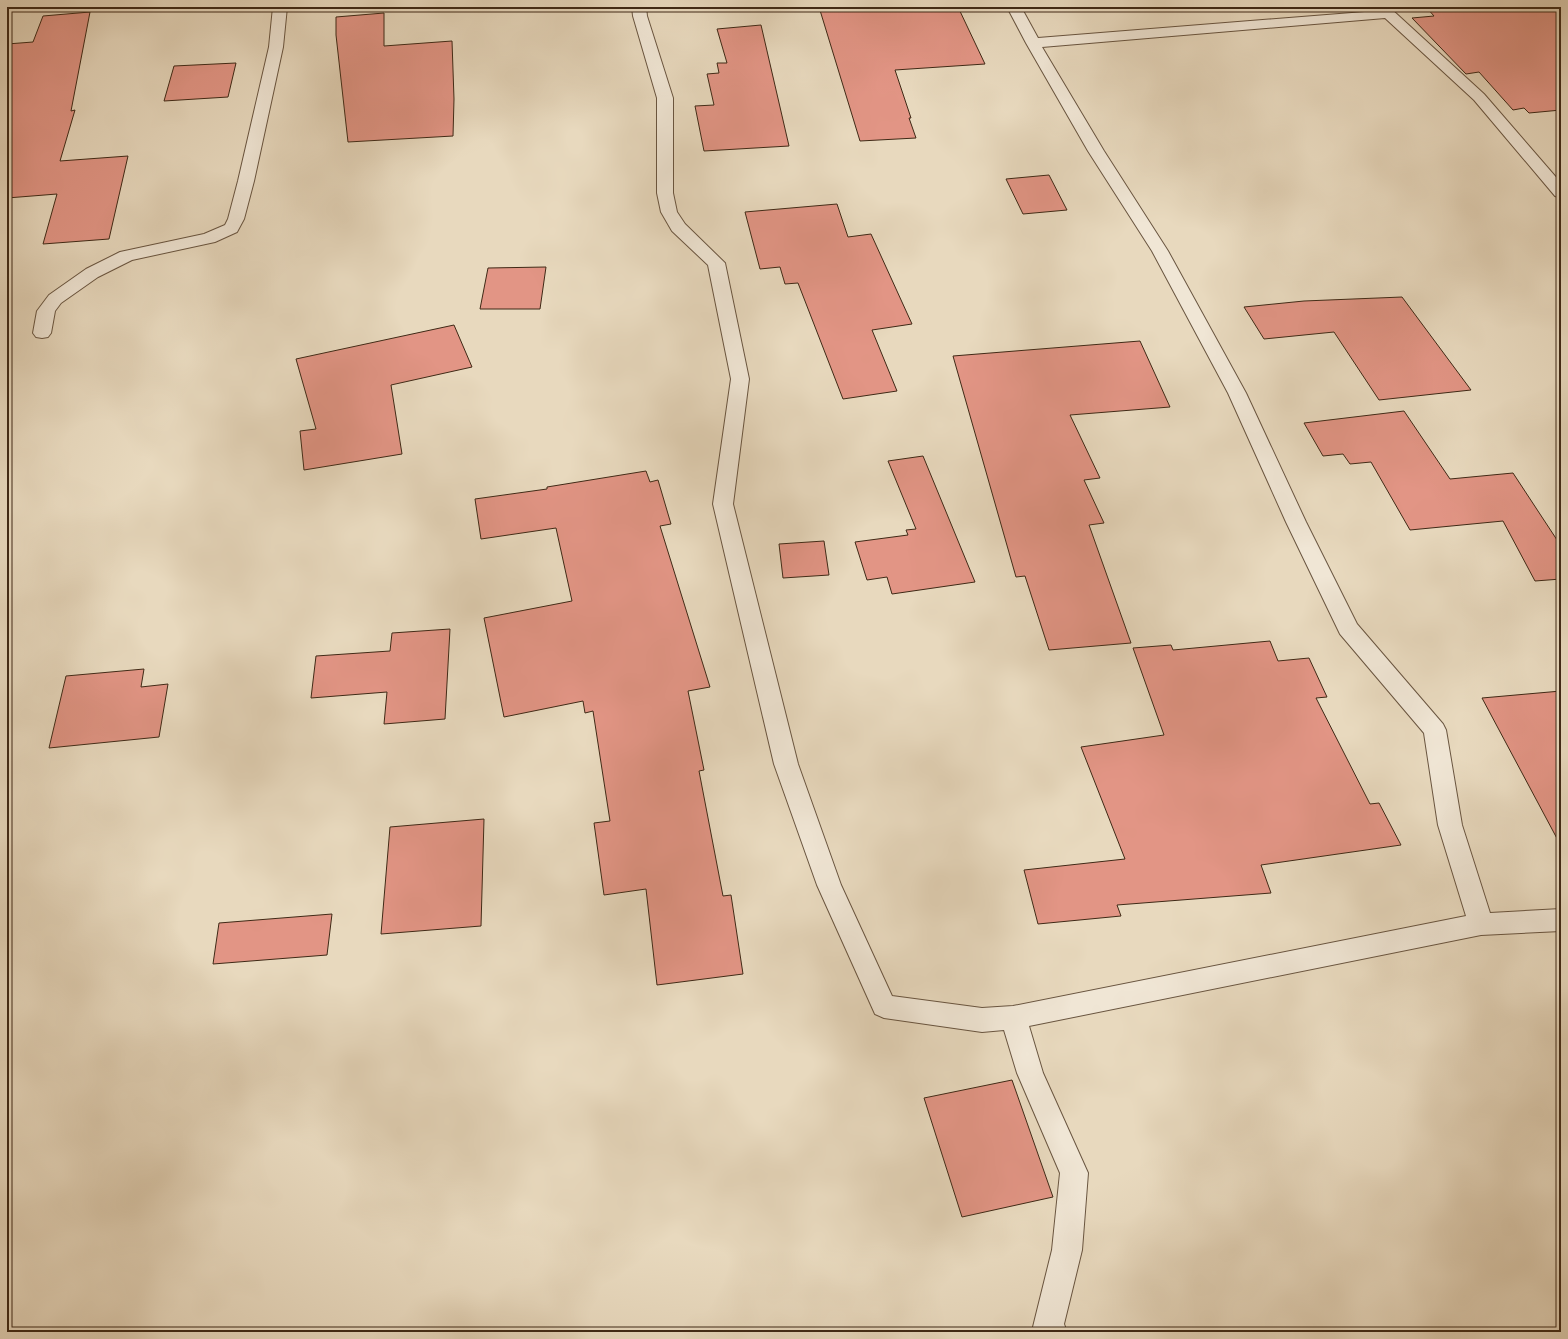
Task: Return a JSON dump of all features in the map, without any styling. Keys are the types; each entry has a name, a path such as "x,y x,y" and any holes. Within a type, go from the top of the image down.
{"street":[{"path":"42,333 46,311 55,299 92,272 126,256 209,238 231,228 236,219 246,181 276,47 280,7"},
{"path":"639,7 640,16 665,98 665,193 669,212 678,227 716,264 740,379 723,504 786,764 829,885 884,1006 982,1020 1013,1018 1481,924 1561,920"},
{"path":"1014,7 1033,43 1096,151 1160,251 1230,380 1296,522 1348,628 1435,730 1450,825 1481,924"},
{"path":"1033,43 1385,11 1479,97 1561,193"},
{"path":"1013,1018 1030,1073 1074,1173 1067,1250 1048,1326 1052,1332"}],"building":[{"path":"819,7 958,7 985,64 895,70 916,138 860,141"},
{"path":"1426,7 1561,7 1561,110 1529,113 1524,108 1513,110 1479,72 1466,74 1412,18 1434,16"},
{"path":"90,12 71,111 75,110 60,161 128,156 109,239 43,244 57,194 7,198 7,44 33,42 43,16"},
{"path":"384,13 384,46 452,41 454,99 453,136 348,142 336,35 336,17"},
{"path":"761,25 789,146 704,151 695,106 714,105 707,74 719,73 717,63 727,63 717,29"},
{"path":"236,63 228,97 164,101 174,66"},
{"path":"1049,175 1067,210 1023,214 1006,179"},
{"path":"837,204 848,237 871,234 912,324 872,330 897,391 843,399 798,283 785,284 780,267 760,269 745,212"},
{"path":"546,267 540,309 480,309 488,268"},
{"path":"1402,297 1471,390 1379,400 1334,332 1264,339 1244,307 1304,301"},
{"path":"454,325 472,367 391,385 402,454 304,470 300,431 316,429 296,359"},
{"path":"1140,341 1170,407 1070,415 1100,478 1084,480 1104,523 1089,525 1131,643 1049,650 1025,576 1016,577 953,356"},
{"path":"1404,411 1450,479 1513,473 1561,546 1561,579 1535,581 1503,521 1410,530 1371,462 1350,464 1343,454 1323,456 1304,423"},
{"path":"923,456 975,582 892,594 887,577 867,580 855,542 908,535 906,530 916,529 888,461"},
{"path":"646,471 650,482 658,480 671,524 660,526 710,687 688,691 704,770 699,771 723,896 731,895 743,974 657,985 646,889 604,895 594,823 610,821 593,711 585,713 583,701 504,717 484,618 572,601 556,528 481,539 475,499 547,489 547,487"},
{"path":"824,541 829,575 783,578 779,544"},
{"path":"450,629 445,719 384,724 387,692 311,698 316,656 390,651 392,633"},
{"path":"1270,641 1278,661 1309,658 1327,697 1316,698 1370,804 1379,803 1401,845 1261,865 1271,893 1117,905 1121,916 1038,924 1024,870 1125,859 1081,747 1164,735 1133,648 1171,645 1173,650"},
{"path":"144,669 141,687 168,684 159,737 49,748 66,676"},
{"path":"1561,691 1561,846 1482,698"},
{"path":"484,819 481,926 381,934 390,827"},
{"path":"332,914 327,955 213,964 219,923"},
{"path":"1012,1080 1053,1197 962,1217 924,1098"}]}
